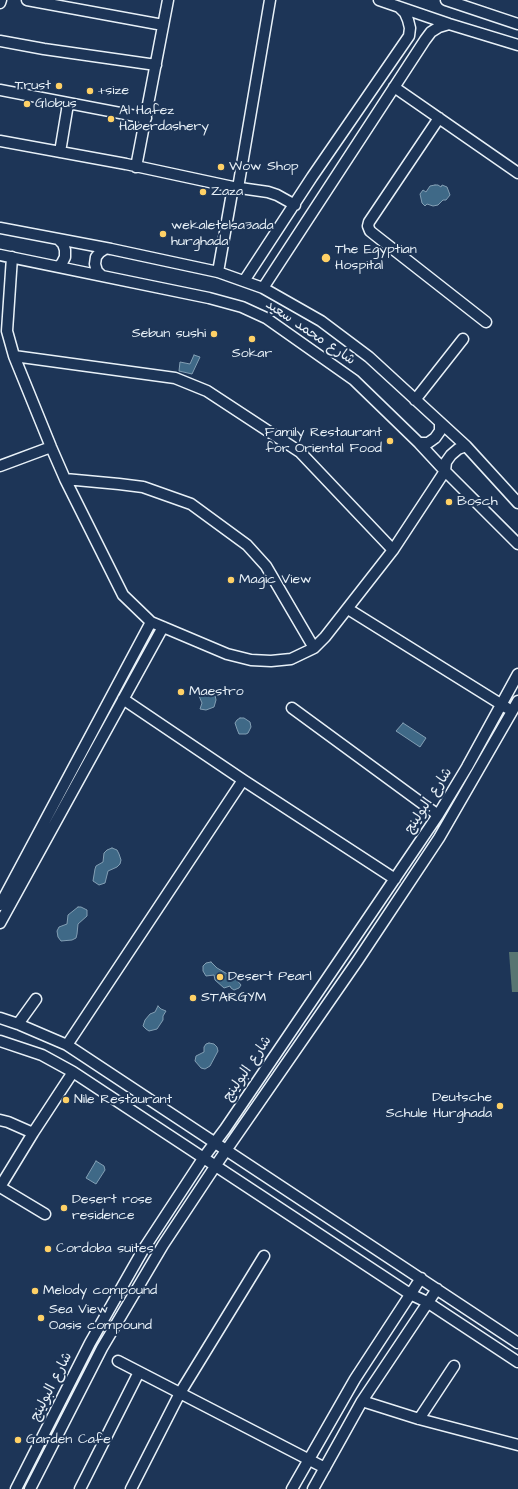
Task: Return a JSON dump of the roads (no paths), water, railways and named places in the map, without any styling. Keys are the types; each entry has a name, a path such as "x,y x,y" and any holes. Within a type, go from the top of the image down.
{"street":[{"path":"27,0 163,25"},
{"path":"136,167 168,0"},
{"path":"218,272 236,187 270,0"},
{"path":"379,0 449,24 518,45"},
{"path":"446,0 518,24"},
{"path":"244,281 312,177 409,36 410,28 408,20 400,7"},
{"path":"263,288 425,40 431,32 449,24"},
{"path":"0,40 156,65"},
{"path":"394,87 518,173"},
{"path":"0,90 146,118"},
{"path":"60,152 68,104"},
{"path":"440,118 369,222 368,226 370,231 486,322"},
{"path":"0,141 268,192 277,195 294,205"},
{"name":"شارع محمد سعيد","path":"0,228 106,248 218,272 263,288 321,321 369,357 466,446 518,503"},
{"path":"58,267 65,257 63,244 59,240"},
{"path":"102,276 97,271 95,264 96,257 106,248"},
{"name":"شارع محمد سعيد","path":"0,254 210,298 242,307 266,318 354,380 419,443 518,544"},
{"path":"12,257 7,331 14,356 65,479 123,595 151,622 227,654 251,660 271,661 291,659 314,648 348,609 392,550 445,471 446,462 451,454 466,446"},
{"path":"415,400 463,339"},
{"path":"14,356 175,378 207,390 253,423 300,452 392,550"},
{"path":"419,443 428,443 436,438 440,431 440,422"},
{"path":"0,466 51,447"},
{"path":"65,479 143,487 191,504 248,545 266,566 314,648"},
{"path":"348,609 512,711"},
{"path":"0,905 151,622"},
{"path":"0,923 163,627"},
{"name":"شارع البولينج","path":"16,1489 90,1343 143,1250 204,1157 225,1129 438,815 467,767 518,674"},
{"path":"123,699 394,879"},
{"name":"شارع البولينج","path":"30,1489 102,1348 163,1245 216,1165 358,960 439,838 518,701"},
{"path":"292,708 438,815"},
{"path":"67,1045 243,780"},
{"path":"64,784 75,789"},
{"path":"354,938 366,946"},
{"path":"346,951 358,960"},
{"path":"18,1024 36,1000"},
{"path":"0,1018 67,1045 518,1343"},
{"path":"0,1041 42,1055 74,1072 410,1294 427,1302 518,1362"},
{"path":"45,1214 0,1187 33,1133 74,1072"},
{"path":"0,1120 33,1133"},
{"path":"132,1489 180,1393 264,1256"},
{"path":"292,1489 355,1379 421,1278"},
{"path":"313,1489 362,1401 437,1289"},
{"path":"90,1343 102,1348"},
{"path":"118,1361 325,1468"},
{"path":"419,1420 454,1366"},
{"path":"80,1489 139,1372"},
{"path":"362,1401 419,1420 518,1445"}],"water":[{"path":"435,185 447,187 450,195 446,200 443,200 438,205 433,206 427,204 425,206 422,203 420,194 423,190 426,192 430,186"},
{"path":"194,355 200,357 192,374 179,371 180,362 190,364"},
{"path":"205,691 213,693 216,700 214,707 206,710 200,709 202,703 199,696"},
{"path":"240,718 244,718 250,722 251,727 246,734 239,734 237,729 235,723"},
{"path":"403,723 426,738 420,747 396,731"},
{"path":"112,848 117,850 119,854 121,860 120,864 108,871 105,883 99,885 93,881 96,866 103,862 104,853"},
{"path":"78,907 87,910 87,916 78,924 76,938 61,941 58,937 57,931 59,927 67,924 68,915"},
{"path":"211,962 217,968 236,979 241,985 239,988 234,990 230,986 224,988 215,980 214,975 206,976 203,971 203,966 206,963"},
{"path":"158,1006 166,1011 163,1016 163,1020 157,1029 149,1031 143,1026 145,1020 150,1014 155,1012"},
{"path":"209,1043 214,1044 218,1051 210,1066 205,1069 201,1068 195,1061 196,1056 204,1052 204,1047"},
{"path":"96,1161 104,1166 105,1170 96,1184 86,1178"}],"place":[{"name":"Trust","path":"59,86"},
{"name":"+size","path":"90,91"},
{"name":"Globus","path":"27,104"},
{"name":"Al Hafez Haberdashery","path":"111,119"},
{"name":"Wow Shop","path":"221,167"},
{"name":"Zaza","path":"203,192"},
{"name":"wekaletelsa3ada hurghada","path":"163,234"},
{"name":"The Egyptian Hospital","path":"326,258"},
{"name":"Sebun sushi","path":"214,334"},
{"name":"Sokar","path":"252,339"},
{"name":"Family Restaurant for Oriental Food","path":"390,441"},
{"name":"Bosch","path":"449,502"},
{"name":"Magic View","path":"231,580"},
{"name":"Maestro","path":"181,692"},
{"name":"Desert Pearl","path":"220,977"},
{"name":"STARGYM","path":"193,998"},
{"name":"Nile Restaurant","path":"66,1100"},
{"name":"Deutsche Schule Hurghada","path":"500,1106"},
{"name":"Desert rose residence","path":"64,1208"},
{"name":"Cordoba suites","path":"48,1249"},
{"name":"Melody compound","path":"35,1291"},
{"name":"Sea View Oasis compound","path":"41,1318"},
{"name":"Garden Cafe","path":"18,1440"}]}
